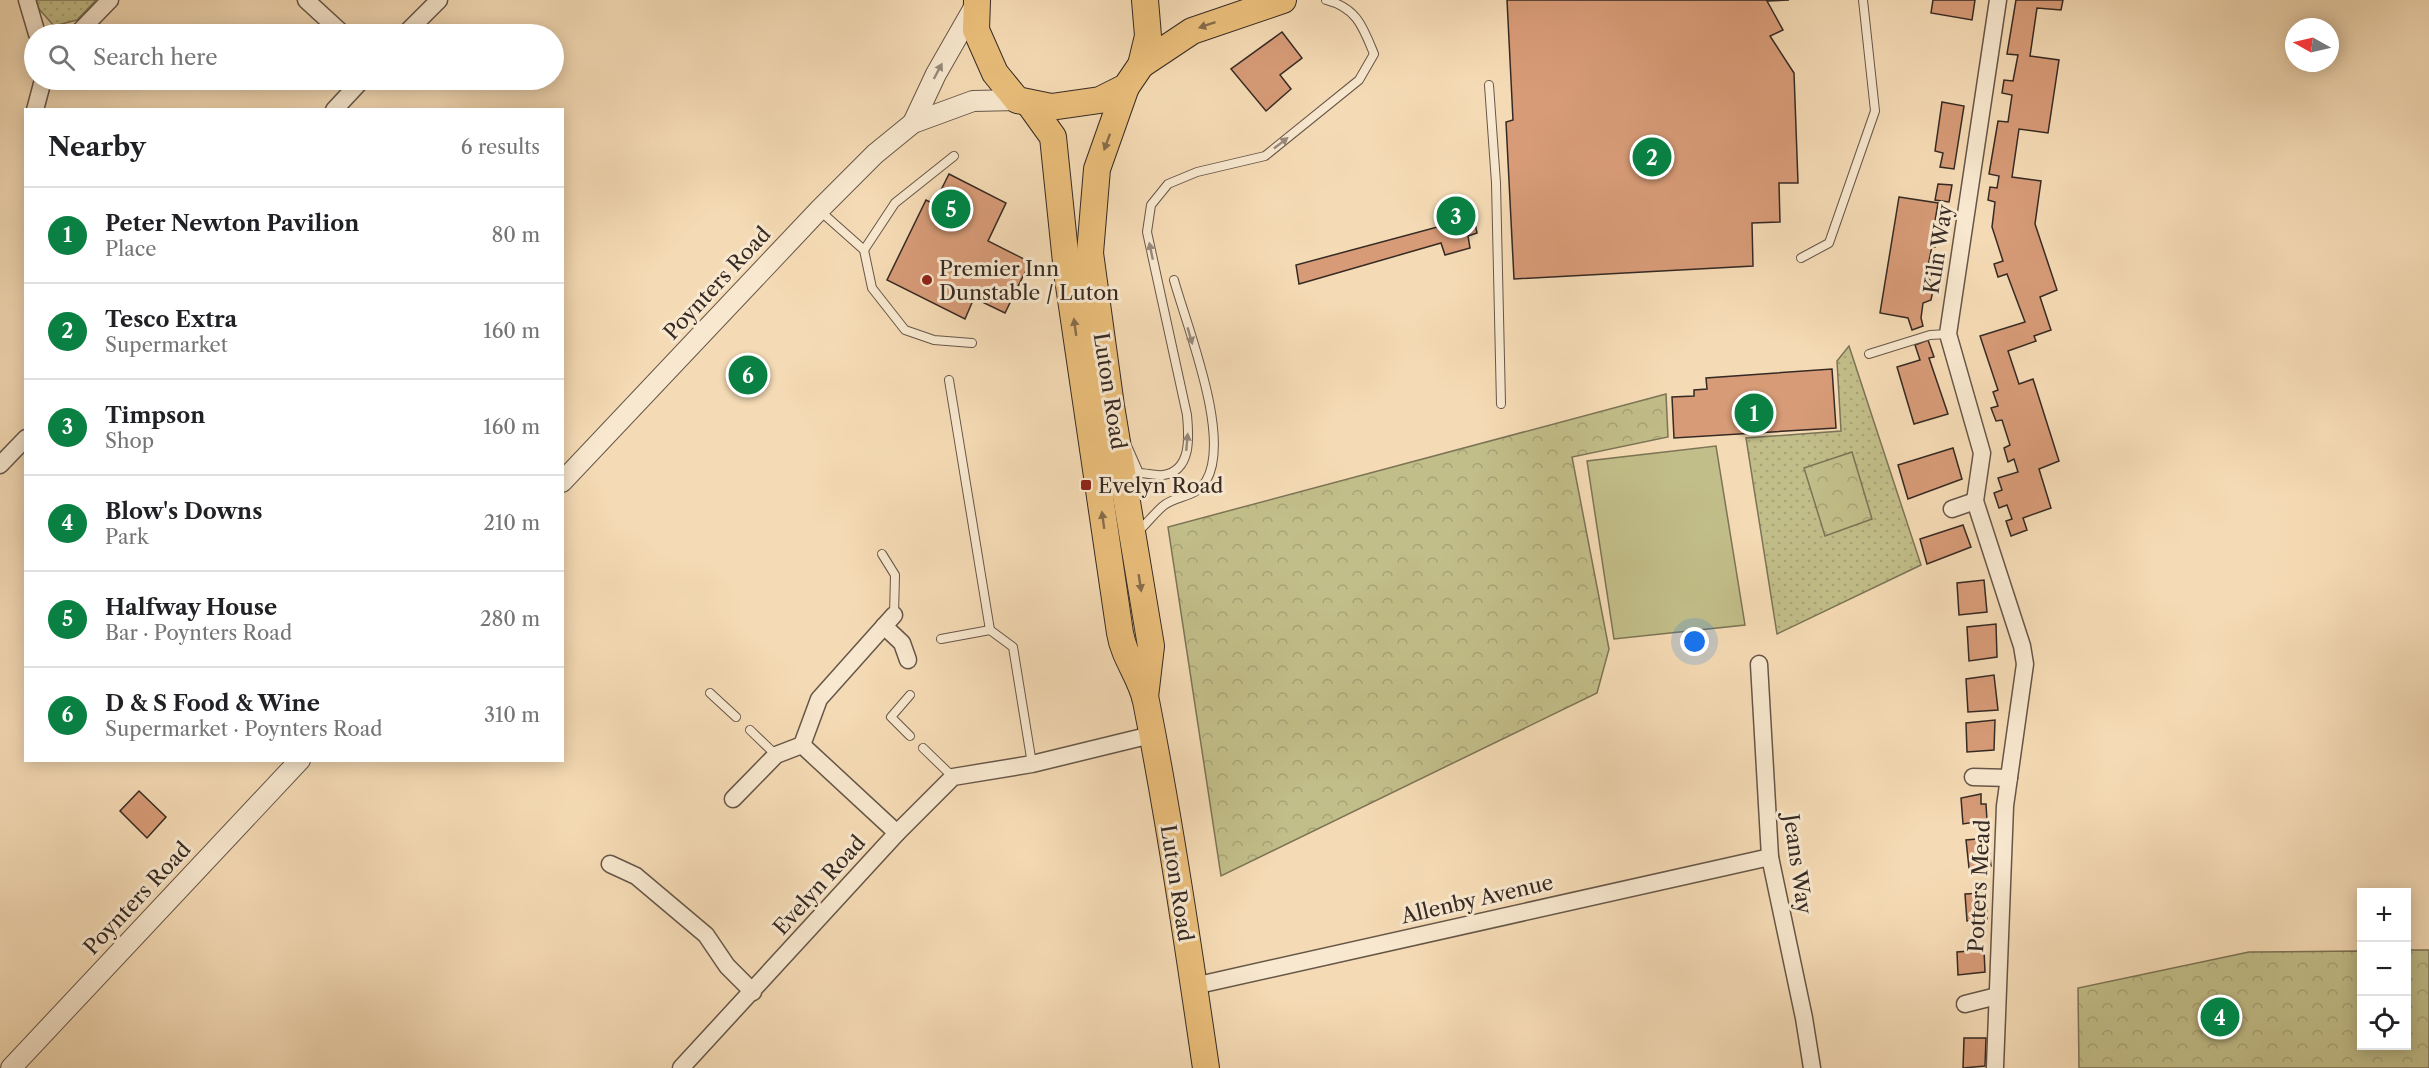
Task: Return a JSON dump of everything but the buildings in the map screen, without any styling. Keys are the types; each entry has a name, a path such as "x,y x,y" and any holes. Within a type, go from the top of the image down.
{"main road":[{"path":"1024,102 1051,107 1074,106 1100,100 1126,87 1141,65 1148,36 1145,0"},
{"path":"1141,65 1192,31 1283,0"},
{"name":"Luton Road","path":"976,2 976,30 994,73 1024,102 1053,137 1067,272 1122,641 1145,698 1206,1068"},
{"name":"Luton Road","path":"1126,87 1097,170 1090,253 1111,406 1151,646 1145,698"}],"street":[{"path":"27,0 34,24"},
{"path":"87,24 110,0"},
{"path":"306,0 332,24"},
{"path":"415,24 439,0"},
{"name":"Kiln Way","path":"1998,0 1948,334 1982,453 1976,501 1999,573"},
{"name":"Poynters Road","path":"913,123 936,74 976,2"},
{"path":"36,108 41,90"},
{"path":"336,108 353,90"},
{"name":"Poynters Road","path":"564,480 819,210 875,154 913,123 973,101 1024,102"},
{"path":"0,465 24,440"},
{"path":"1952,509 1976,501"},
{"name":"Potters Mead","path":"1995,1067 2000,885 2009,778 2025,664 2022,646 1999,573"},
{"path":"733,799 776,755 802,745 819,699 890,620 908,660"},
{"name":"Jeans Way","path":"1759,664 1770,856 1804,1018 1812,1068"},
{"path":"953,777 1032,764 1151,735"},
{"path":"802,745 897,833"},
{"name":"Poynters Road","path":"11,1068 298,762"},
{"name":"Evelyn Road","path":"681,1068 897,833 953,777"},
{"path":"1972,777 2009,778"},
{"name":"Allenby Avenue","path":"1194,986 1770,856"},
{"path":"610,864 636,876 706,935 727,966 753,992"},
{"path":"1965,1004 1997,996"}],"lane":[{"path":"1111,406 1139,473 1164,475 1181,465 1189,446 1187,415 1147,232 1151,205 1168,184 1197,172 1265,156 1359,80 1374,54 1361,21 1336,3 1326,0"},
{"path":"1801,258 1830,243 1875,111 1863,0"},
{"path":"1489,85 1496,183 1501,404"},
{"path":"864,250 895,202 954,156"},
{"path":"819,210 864,250 872,288 905,330 934,340 972,342"},
{"path":"1133,537 1165,504 1193,495 1206,482 1214,457 1214,420 1174,280"},
{"path":"1869,354 1930,335 1948,334"},
{"path":"948,380 990,630 1013,647 1032,764"},
{"path":"882,554 895,575 890,620"},
{"path":"941,639 990,630"},
{"path":"710,693 736,717"},
{"path":"910,695 891,717 910,736"},
{"path":"750,730 776,755"},
{"path":"923,748 953,777"}],"green space":[{"path":"36,0 96,0 77,20 62,24 52,24 39,9"},
{"path":"1849,346 1921,565 1777,634 1746,438 1841,431 1837,361"},
{"path":"1666,394 1668,437 1572,457 1609,649 1597,693 1221,876 1168,527"},
{"path":"1716,446 1745,625 1614,639 1587,461"},
{"path":"1852,452 1872,519 1825,536 1804,468"},
{"path":"2411,950 2429,950 2429,1068 2079,1068 2078,988 2249,952 2357,951 2357,1050 2411,1050"}],"place":[{"name":"Tesco Extra","path":"1652,157"},
{"name":"Halfway House","path":"951,209"},
{"name":"Timpson","path":"1456,216"},
{"name":"Premier Inn Dunstable / Luton","path":"927,280"},
{"name":"D & S Food & Wine","path":"748,375"},
{"name":"Peter Newton Pavilion","path":"1754,413"},
{"name":"Evelyn Road","path":"1086,485"},
{"name":"Blow's Downs","path":"2220,1017"}]}
